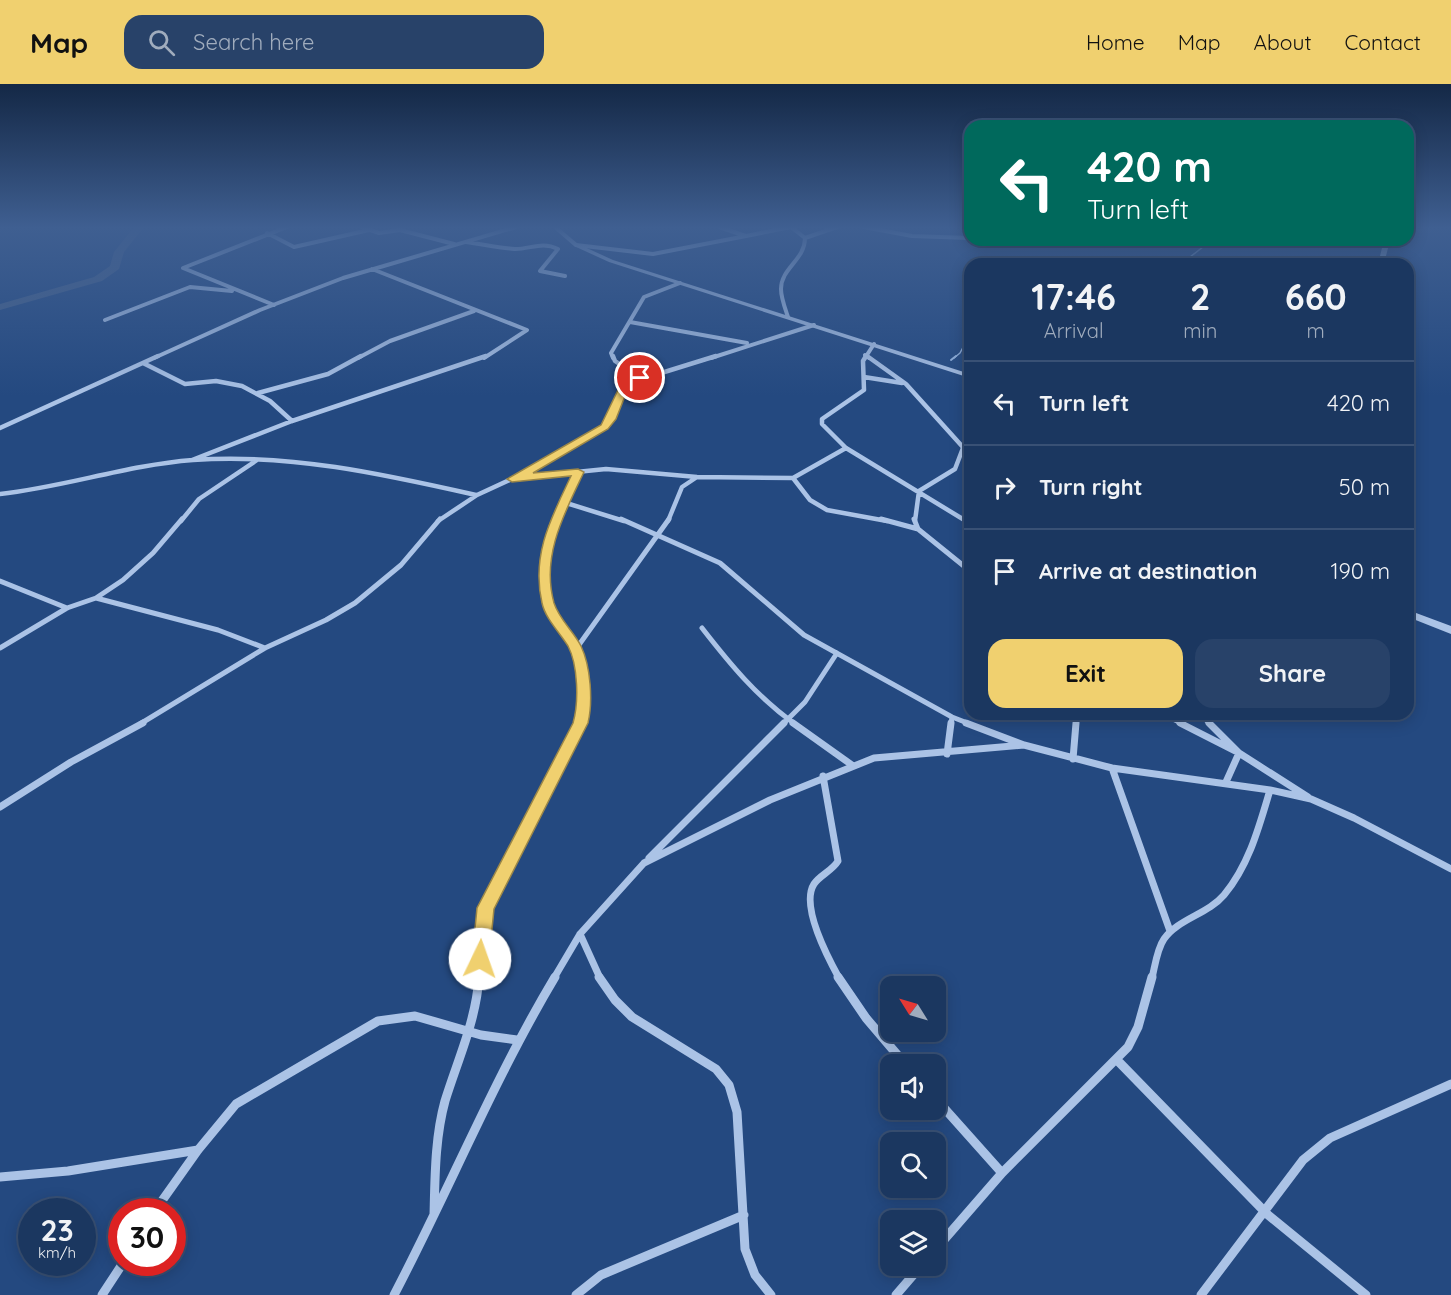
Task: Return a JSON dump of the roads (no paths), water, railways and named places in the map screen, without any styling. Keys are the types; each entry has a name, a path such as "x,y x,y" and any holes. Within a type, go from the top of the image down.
{"street":[{"path":"220,284 274,305"},
{"path":"0,428 208,332 332,284"},
{"path":"192,460 292,421 484,358 527,330 407,284"},
{"path":"640,378 611,357 610,353 644,297 680,284 964,374"},
{"path":"781,284 780,288 788,317"},
{"path":"105,320 190,287 219,292 238,291"},
{"path":"258,393 328,374 390,341 474,311"},
{"path":"630,322 750,343"},
{"path":"0,807 70,762 116,739 265,648 326,620 355,603 401,565 433,525 477,495 540,466 605,427 611,419 622,390 640,378 671,372 750,343 814,326"},
{"path":"874,344 865,355 865,386 861,394 828,412 822,419 826,431 846,448 964,519"},
{"path":"865,355 906,384 963,448 955,469 919,491 914,518 918,529"},
{"path":"143,363 185,384 204,381 231,382 258,393 292,421"},
{"path":"864,377 906,384"},
{"path":"512,479 617,470 697,477 793,478 846,448"},
{"path":"0,501 2,494 192,460 291,460 354,468 477,495"},
{"path":"0,646 67,608 96,598 123,580 153,553 199,499 257,460"},
{"path":"434,1219 435,1162 445,1102 470,1032 478,993 485,908 585,712 585,688 576,649 548,605 543,564 551,531 578,472"},
{"path":"576,649 635,565 658,538 675,510 682,487 697,477"},
{"path":"793,478 810,500 827,510 873,517 918,529 964,566"},
{"path":"563,502 618,518 658,538 720,563 732,571 786,624 952,717 1024,745 1112,768 1227,782 1311,799"},
{"path":"0,581 67,608"},
{"path":"96,598 218,630 265,648"},
{"path":"1414,615 1451,630"},
{"path":"702,628 734,669 768,705 852,765"},
{"path":"394,1295 434,1219 517,1040 580,934 644,863 788,720 816,688 837,653"},
{"path":"947,754 952,717"},
{"path":"1073,759 1076,720"},
{"path":"1175,720 1239,753 1311,799 1354,818 1451,869"},
{"path":"1206,720 1239,753"},
{"path":"644,863 823,776 874,758 947,754 1024,745"},
{"path":"1227,782 1239,753"},
{"path":"1112,768 1170,931"},
{"path":"823,776 838,861 811,887 809,897 813,917 824,951 843,989 861,1015 896,1054"},
{"path":"946,1237 1002,1173 1118,1060 1128,1047 1138,1027 1157,955 1170,931 1210,908 1234,881 1252,850 1270,790"},
{"path":"580,934 596,973 615,1000 632,1017 716,1069 729,1084 736,1112 745,1249 755,1275 771,1295"},
{"path":"164,1198 198,1150 244,1098 378,1021 400,1015 426,1015 470,1032 517,1040"},
{"path":"1118,1060 1266,1212 1322,1264 1366,1295"},
{"path":"1201,1295 1303,1161 1330,1138 1451,1084"},
{"path":"946,1110 1002,1173"},
{"path":"0,1177 68,1171 198,1150"},
{"path":"576,1295 601,1275 744,1215"},
{"path":"102,1295 114,1276"},
{"path":"896,1295 912,1276"}],"waterway":[{"path":"0,307 82,284"},
{"path":"954,358 964,345"},
{"path":"951,360 956,356"}]}
